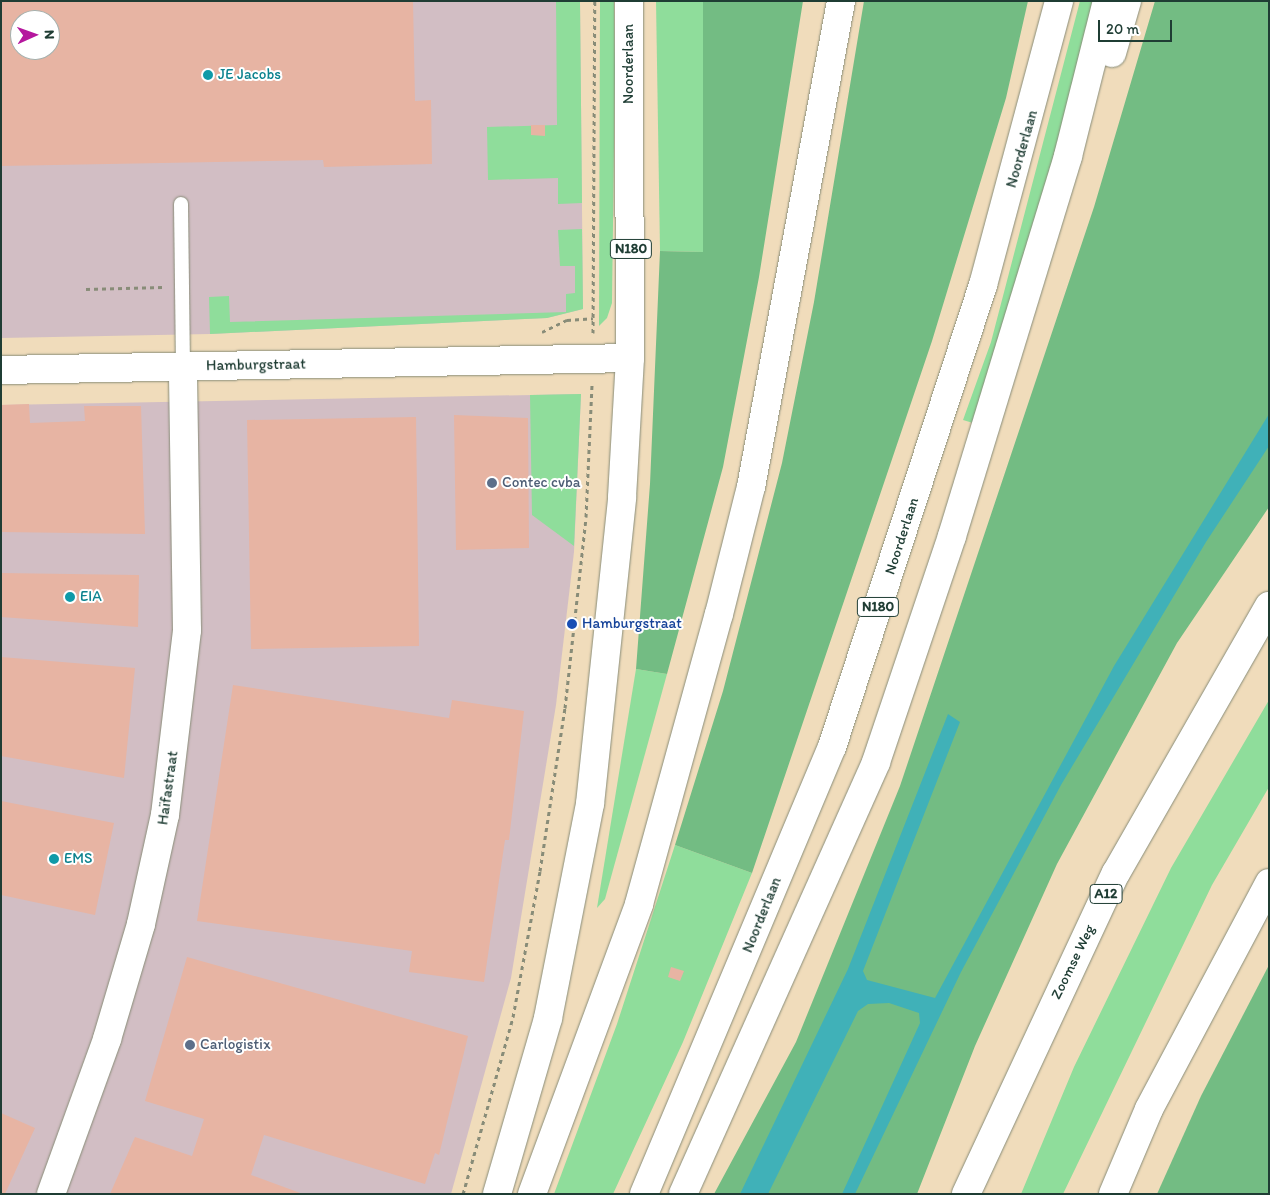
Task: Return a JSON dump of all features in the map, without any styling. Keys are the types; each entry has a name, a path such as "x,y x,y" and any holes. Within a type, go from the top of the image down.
{"main road":[{"name":"Noorderlaan","path":"497,1194 548,1018 590,804 622,497 630,358 629,1"},
{"path":"532,1194 639,904 719,614 752,477 841,1"},
{"name":"Noorderlaan","path":"644,1194 832,746 983,285 1059,1"},
{"path":"683,1194 876,762 952,536 1068,156 1107,1"},
{"path":"1068,156 1106,72 1127,1"},
{"name":"Hamburgstraat","path":"1,370 630,358"},
{"name":"Haïfastraat","path":"51,1194 107,1039 141,924 165,815 187,630 183,366"},
{"name":"Zoomse Weg","path":"966,1194 1116,872 1269,606"},
{"path":"1112,1194 1150,1108 1269,883"}],"lane":[{"path":"181,204 183,366"}],"path":[{"path":"463,1194 513,1017 542,862 565,708 586,517 592,359 595,1"},
{"path":"86,289 182,286"}],"shaded area":[{"path":"1,1 580,1 583,309 547,318 210,334 1,338"},
{"path":"581,394 574,552 556,705 511,978 451,1194 1,1194 1,405"}],"green space":[{"path":"556,1 580,1 582,203 558,204 558,178 488,180 487,127 557,125"},
{"path":"600,1 614,1 615,67 612,303 607,318 599,326"},
{"path":"656,1 703,1 703,252 660,251"},
{"path":"703,1 803,1 759,277 723,467 667,674 636,669 650,484 660,251 703,252"},
{"path":"864,1 1028,1 1006,98 932,341 752,873 675,845 723,691 782,463 814,302"},
{"path":"1080,1 1096,1 1066,117 973,423 963,420 991,342"},
{"path":"1155,1 1269,1 1269,507 1177,643 1057,864 975,1046 917,1194 714,1194 796,1042 900,786 1094,207"},
{"path":"582,229 583,309 547,318 210,334 209,297 229,296 230,322 566,312 566,294 575,293 575,266 560,266 558,230"},
{"path":"581,394 574,546 532,515 530,395"},
{"path":"636,669 667,674 605,899 597,908"},
{"path":"1269,700 1269,787 1212,885 1063,1194 1021,1194 1074,1067 1171,868"},
{"path":"675,845 752,873 683,1042 613,1194 554,1194 617,1024"},
{"path":"1269,965 1269,1194 1157,1194 1201,1096"}],"water":[{"path":"1269,414 1269,446 1206,542 1061,785 961,972 855,1194 842,1194 920,1023 919,1013 889,1003 868,1004 858,1011 768,1194 740,1194 848,969 948,714 960,722 863,971 867,980 935,998 1114,666"}],"building":[{"name":"JE Jacobs","path":"1,1 413,1 415,101 431,100 432,164 324,167 323,160 1,166"},
{"path":"531,125 545,125 545,136 531,135"},
{"path":"29,404 30,423 85,421 84,406 141,406 145,534 1,532 1,405"},
{"name":"Contec cvba","path":"454,415 528,418 529,548 456,550"},
{"path":"416,417 419,646 251,649 247,420"},
{"name":"EIA","path":"1,573 139,575 138,627 1,617"},
{"path":"1,657 135,668 124,778 1,756"},
{"path":"233,685 449,718 452,700 524,711 509,840 505,840 484,982 409,972 412,951 197,921"},
{"name":"EMS","path":"1,801 114,823 95,915 1,895"},
{"path":"187,957 468,1036 439,1155 435,1153 425,1184 264,1135 251,1175 303,1194 110,1194 135,1137 192,1156 204,1119 145,1101"},
{"path":"671,967 684,971 680,981 668,977"},
{"path":"1,1113 35,1128 5,1194 1,1194"}],"place":[{"name":"JE Jacobs","path":"208,75"},
{"name":"Contec cvba","path":"492,483"},
{"name":"EIA","path":"70,597"},
{"name":"Hamburgstraat","path":"572,624"},
{"name":"EMS","path":"54,859"},
{"name":"Carlogistix","path":"190,1045"}]}
